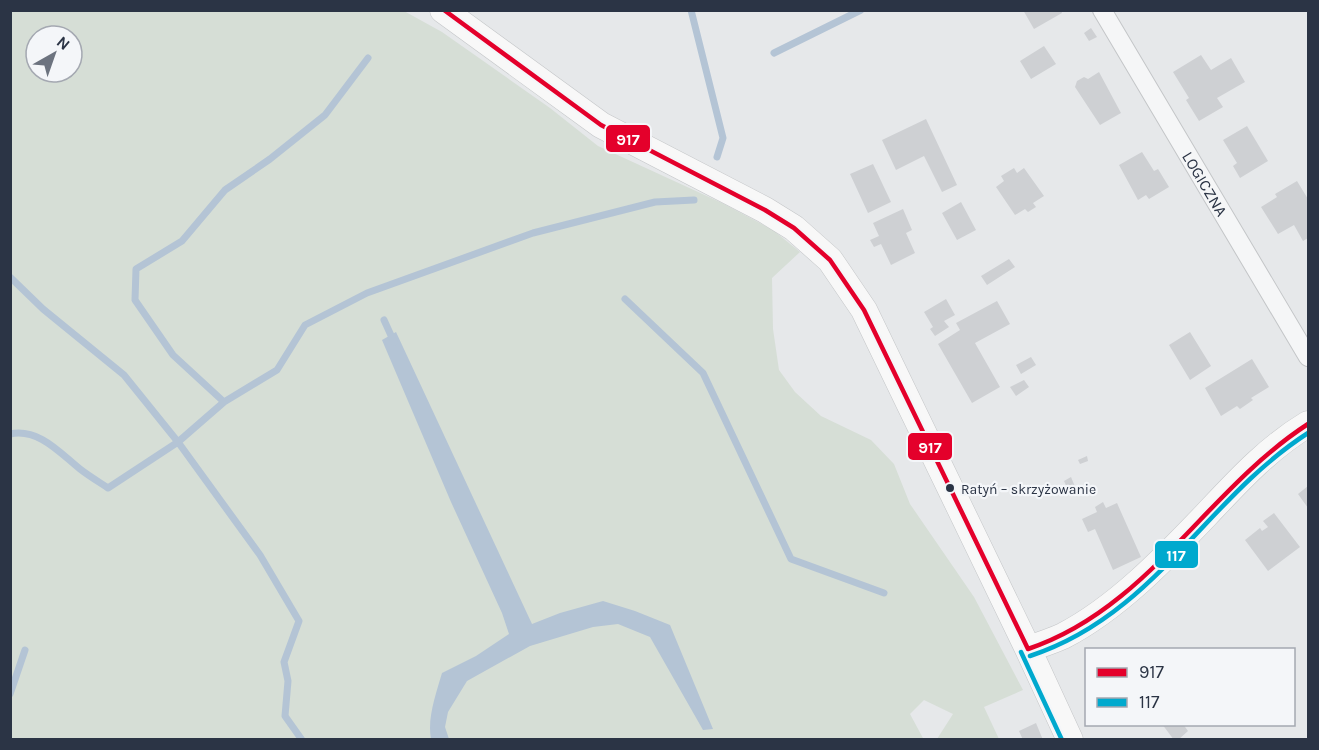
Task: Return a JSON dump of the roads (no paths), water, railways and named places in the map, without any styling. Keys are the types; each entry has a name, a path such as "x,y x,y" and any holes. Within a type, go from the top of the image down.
{"street":[{"path":"443,10 601,125 765,210 794,228 830,260 864,310 1070,740"},
{"name":"LOGICZNA","path":"1102,10 1308,357"},
{"path":"1028,649 1062,636 1111,604 1170,552 1250,469 1283,439 1308,424"}],"water":[{"path":"396,332 532,624 560,613 603,601 670,625 713,729 703,730 650,637 618,624 593,627 530,646 467,681 448,712 445,727 449,739 431,739 431,714 442,673 476,656 509,634 502,613 451,502 382,340"}],"waterway":[{"path":"691,10 723,138 717,157"},
{"path":"774,53 861,10"},
{"path":"224,402 173,355 135,300 136,269 182,241 225,190 270,159 325,115 368,58"},
{"path":"10,434 21,433 40,438 57,449 83,472 108,488 178,442 224,402 277,370 305,325 367,293 533,233 655,202 694,200"},
{"path":"10,277 43,309 124,375 178,442 260,555 299,621 284,662 288,681 285,716 302,740"},
{"path":"625,299 703,373 791,559 884,593"},
{"path":"384,320 394,342"},
{"path":"10,694 25,650"}],"place":[{"name":"Ratyń – skrzyżowanie","path":"950,488"}]}
